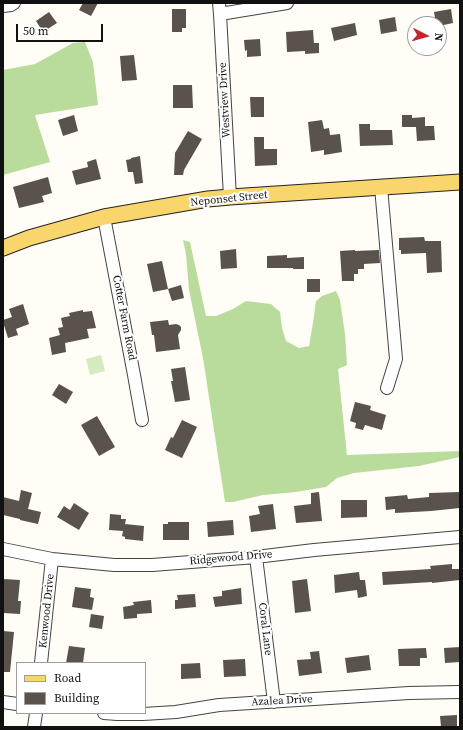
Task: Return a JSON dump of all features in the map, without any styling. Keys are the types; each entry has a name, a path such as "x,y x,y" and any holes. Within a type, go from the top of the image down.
{"main road":[{"name":"Neponset Street","path":"3,248 29,238 104,217 208,199 460,182"}],"street":[{"path":"3,6 14,3"},
{"path":"219,8 287,3"},
{"name":"Westview Drive","path":"219,8 230,197"},
{"path":"381,187 396,359 387,388"},
{"name":"Cotter Farm Road","path":"104,217 142,420"},
{"name":"Ridgewood Drive","path":"3,549 52,559 114,565 152,565 256,557 314,550 460,537"},
{"name":"Coral Lane","path":"256,557 274,702"},
{"name":"Kenwood Drive","path":"41,662 52,559"},
{"name":"Azalea Drive","path":"146,714 176,712 219,705 409,693 460,692"},
{"path":"3,702 16,704"},
{"path":"34,727 36,714"},
{"name":"Azalea Drive","path":"117,714 143,714"}],"green space":[{"path":"85,42 93,62 98,105 35,115 50,162 3,175 3,70 35,64 73,43"},
{"path":"183,240 190,242 206,316 216,316 233,309 246,301 271,304 280,312 282,328 286,341 299,348 309,346 316,301 322,296 336,291 340,300 345,334 347,365 338,369 347,455 460,451 460,457 419,466 354,473 337,478 326,487 263,495 233,502 225,502 203,358 189,290 186,254"},
{"path":"101,355 105,371 90,375 86,359"}],"building":[{"path":"83,3 98,3 91,16 79,10"},
{"path":"172,9 186,9 186,28 182,28 182,32 172,32"},
{"path":"451,9 453,23 447,24 447,16 435,16 434,12"},
{"path":"49,12 57,23 43,32 36,21"},
{"path":"395,17 397,31 381,34 379,20"},
{"path":"355,23 357,35 334,41 331,28"},
{"path":"313,30 314,43 319,43 319,53 305,54 305,51 287,52 286,32"},
{"path":"260,39 261,56 247,57 247,50 245,51 244,40"},
{"path":"134,55 137,80 122,81 120,56"},
{"path":"173,85 192,85 193,108 173,108"},
{"path":"250,97 264,97 264,117 251,117"},
{"path":"74,115 78,131 63,136 58,120"},
{"path":"402,115 412,115 412,118 425,117 425,126 434,126 435,140 417,141 416,127 402,127"},
{"path":"322,120 324,129 329,128 330,135 340,134 342,152 324,155 324,150 311,152 308,122"},
{"path":"359,124 370,124 370,130 392,130 393,145 360,146"},
{"path":"188,131 202,139 184,170 183,175 174,175 175,153"},
{"path":"254,137 264,137 264,149 277,149 277,165 255,166"},
{"path":"140,156 143,183 135,184 133,172 128,172 126,160"},
{"path":"96,159 101,179 76,185 72,171 88,167 87,162"},
{"path":"48,177 52,193 42,196 44,202 19,208 13,187"},
{"path":"424,237 425,241 441,241 442,272 427,273 426,253 401,254 401,250 399,250 399,238"},
{"path":"236,249 237,268 221,269 220,251"},
{"path":"379,250 380,263 364,264 364,269 358,269 358,274 354,274 354,281 342,281 340,251"},
{"path":"287,255 287,258 304,257 304,269 267,268 267,256"},
{"path":"162,261 168,289 153,292 147,264"},
{"path":"307,279 320,279 320,292 307,292"},
{"path":"181,285 184,298 172,301 168,289"},
{"path":"23,304 29,324 16,329 18,335 8,338 3,320 12,317 9,309"},
{"path":"83,310 83,312 92,311 96,328 87,329 89,338 65,343 66,352 52,355 49,338 60,335 58,328 63,327 61,318 70,316 69,313"},
{"path":"168,320 169,325 176,324 181,327 178,335 180,349 156,352 154,335 152,335 150,322"},
{"path":"185,367 190,400 175,402 171,381 173,381 171,369"},
{"path":"59,384 73,392 66,404 52,395"},
{"path":"355,402 371,406 370,410 386,415 382,430 365,425 363,430 355,428 356,423 350,421"},
{"path":"97,416 115,447 99,456 81,425"},
{"path":"182,420 197,427 182,458 165,450"},
{"path":"21,490 32,493 28,509 41,512 38,524 3,515 3,497 19,501"},
{"path":"319,492 322,521 296,523 294,506 311,504 311,493"},
{"path":"459,492 460,508 395,513 395,509 386,510 385,497 407,495 408,499 429,497 429,493"},
{"path":"341,500 367,500 367,517 341,518"},
{"path":"74,503 89,513 79,530 57,517 64,506 70,510"},
{"path":"273,504 276,529 251,532 249,516 260,514 258,506"},
{"path":"110,514 121,515 121,519 126,519 125,524 144,526 143,541 125,539 125,537 122,536 123,531 109,530"},
{"path":"233,520 234,535 208,537 207,522"},
{"path":"168,522 189,522 189,540 163,540 163,524 168,524"},
{"path":"452,564 452,569 460,569 460,580 383,585 382,572 431,569 430,566"},
{"path":"359,572 360,580 365,580 367,596 358,598 357,590 335,593 334,575"},
{"path":"3,579 20,580 18,601 21,601 20,614 3,613"},
{"path":"307,579 311,611 295,613 292,581"},
{"path":"75,587 91,589 90,597 94,598 92,610 72,607"},
{"path":"241,588 242,604 215,607 213,597 222,596 222,591"},
{"path":"195,594 196,607 175,609 175,600 178,600 177,595"},
{"path":"151,600 152,613 137,614 137,618 124,619 123,607 134,605 133,602"},
{"path":"91,614 104,616 102,629 89,627"},
{"path":"3,631 14,632 10,672 3,672"},
{"path":"69,646 85,648 83,662 66,662"},
{"path":"460,647 460,662 445,663 444,648"},
{"path":"426,648 427,658 420,658 420,666 399,666 398,649"},
{"path":"319,651 322,673 299,676 297,660 311,659 310,652"},
{"path":"369,655 371,670 347,673 345,658"},
{"path":"245,659 246,676 224,677 223,660"},
{"path":"200,663 201,678 181,679 181,664"},
{"path":"457,715 457,727 441,727 440,716"}]}
